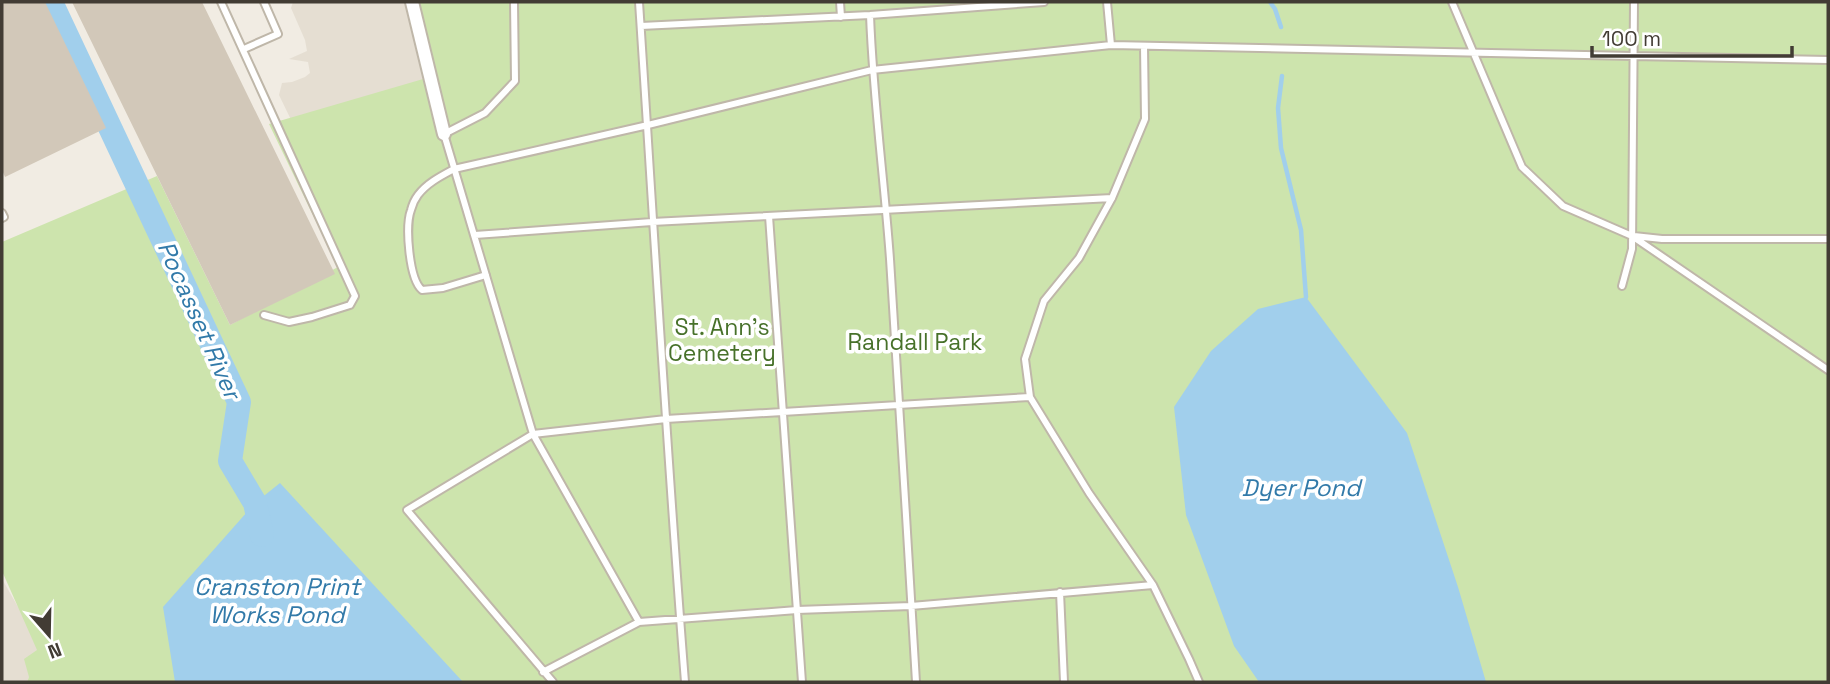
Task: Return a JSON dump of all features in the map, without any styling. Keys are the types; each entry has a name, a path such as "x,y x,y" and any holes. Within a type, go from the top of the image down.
{"street":[{"path":"412,2 444,134"}],"lane":[{"path":"221,2 355,296 350,305 289,322 264,315"},
{"path":"244,49 278,34 264,2"},
{"path":"514,2 515,81 485,113 444,134 533,434 639,622"},
{"path":"639,2 685,682"},
{"path":"840,2 841,17"},
{"path":"641,26 841,17 1044,2"},
{"path":"1107,2 1111,45"},
{"path":"1452,2 1522,167 1563,206 1632,236 1828,370"},
{"path":"1622,286 1632,249 1634,2"},
{"path":"870,15 872,70 886,211 900,406 916,682"},
{"path":"486,275 443,288 422,290 417,286 411,262 408,229 410,210 418,195 433,180 454,169 872,70 1111,45 1828,60"},
{"path":"1144,46 1145,119 1112,198 1079,258 1044,301 1025,359 1030,397 1089,493 1153,585 1199,682"},
{"path":"475,235 652,222 1112,198"},
{"path":"769,216 802,682"},
{"path":"1632,236 1662,239 1828,239"},
{"path":"552,682 407,510 533,434 666,419 1030,397"},
{"path":"543,671 639,622 797,610 911,606 1153,585"},
{"path":"1060,592 1064,682"}],"shaded area":[{"path":"293,2 412,2 430,78 295,128 279,95 282,83 292,82 310,73 308,62 289,59 307,51 291,8"},
{"path":"2,579 41,647 27,682 2,682"}],"green space":[{"name":"Randall Park","path":"412,2 1828,2 1828,682 27,682 29,677 24,659 37,650 2,571 2,242 157,176 230,325 338,267 269,124 430,77"}],"water":[{"name":"Dyer Pond","path":"1306,297 1407,433 1486,682 1259,682 1234,646 1186,515 1174,407 1211,351 1258,309"},
{"name":"Cranston Print Works Pond","path":"280,483 463,682 175,682 163,607 255,503"}],"building":[{"path":"2,2 45,2 106,128 5,177 2,170"},
{"path":"72,2 202,2 335,274 230,325"}],"waterway":[{"name":"Pocasset River","path":"51,2 239,402 230,461 255,503 262,535"},
{"path":"1270,2 1281,27"},
{"path":"1282,76 1278,108 1281,148 1301,230 1306,297"}],"park label":[{"name":"St. Ann's Cemetery","path":"722,340"}]}
